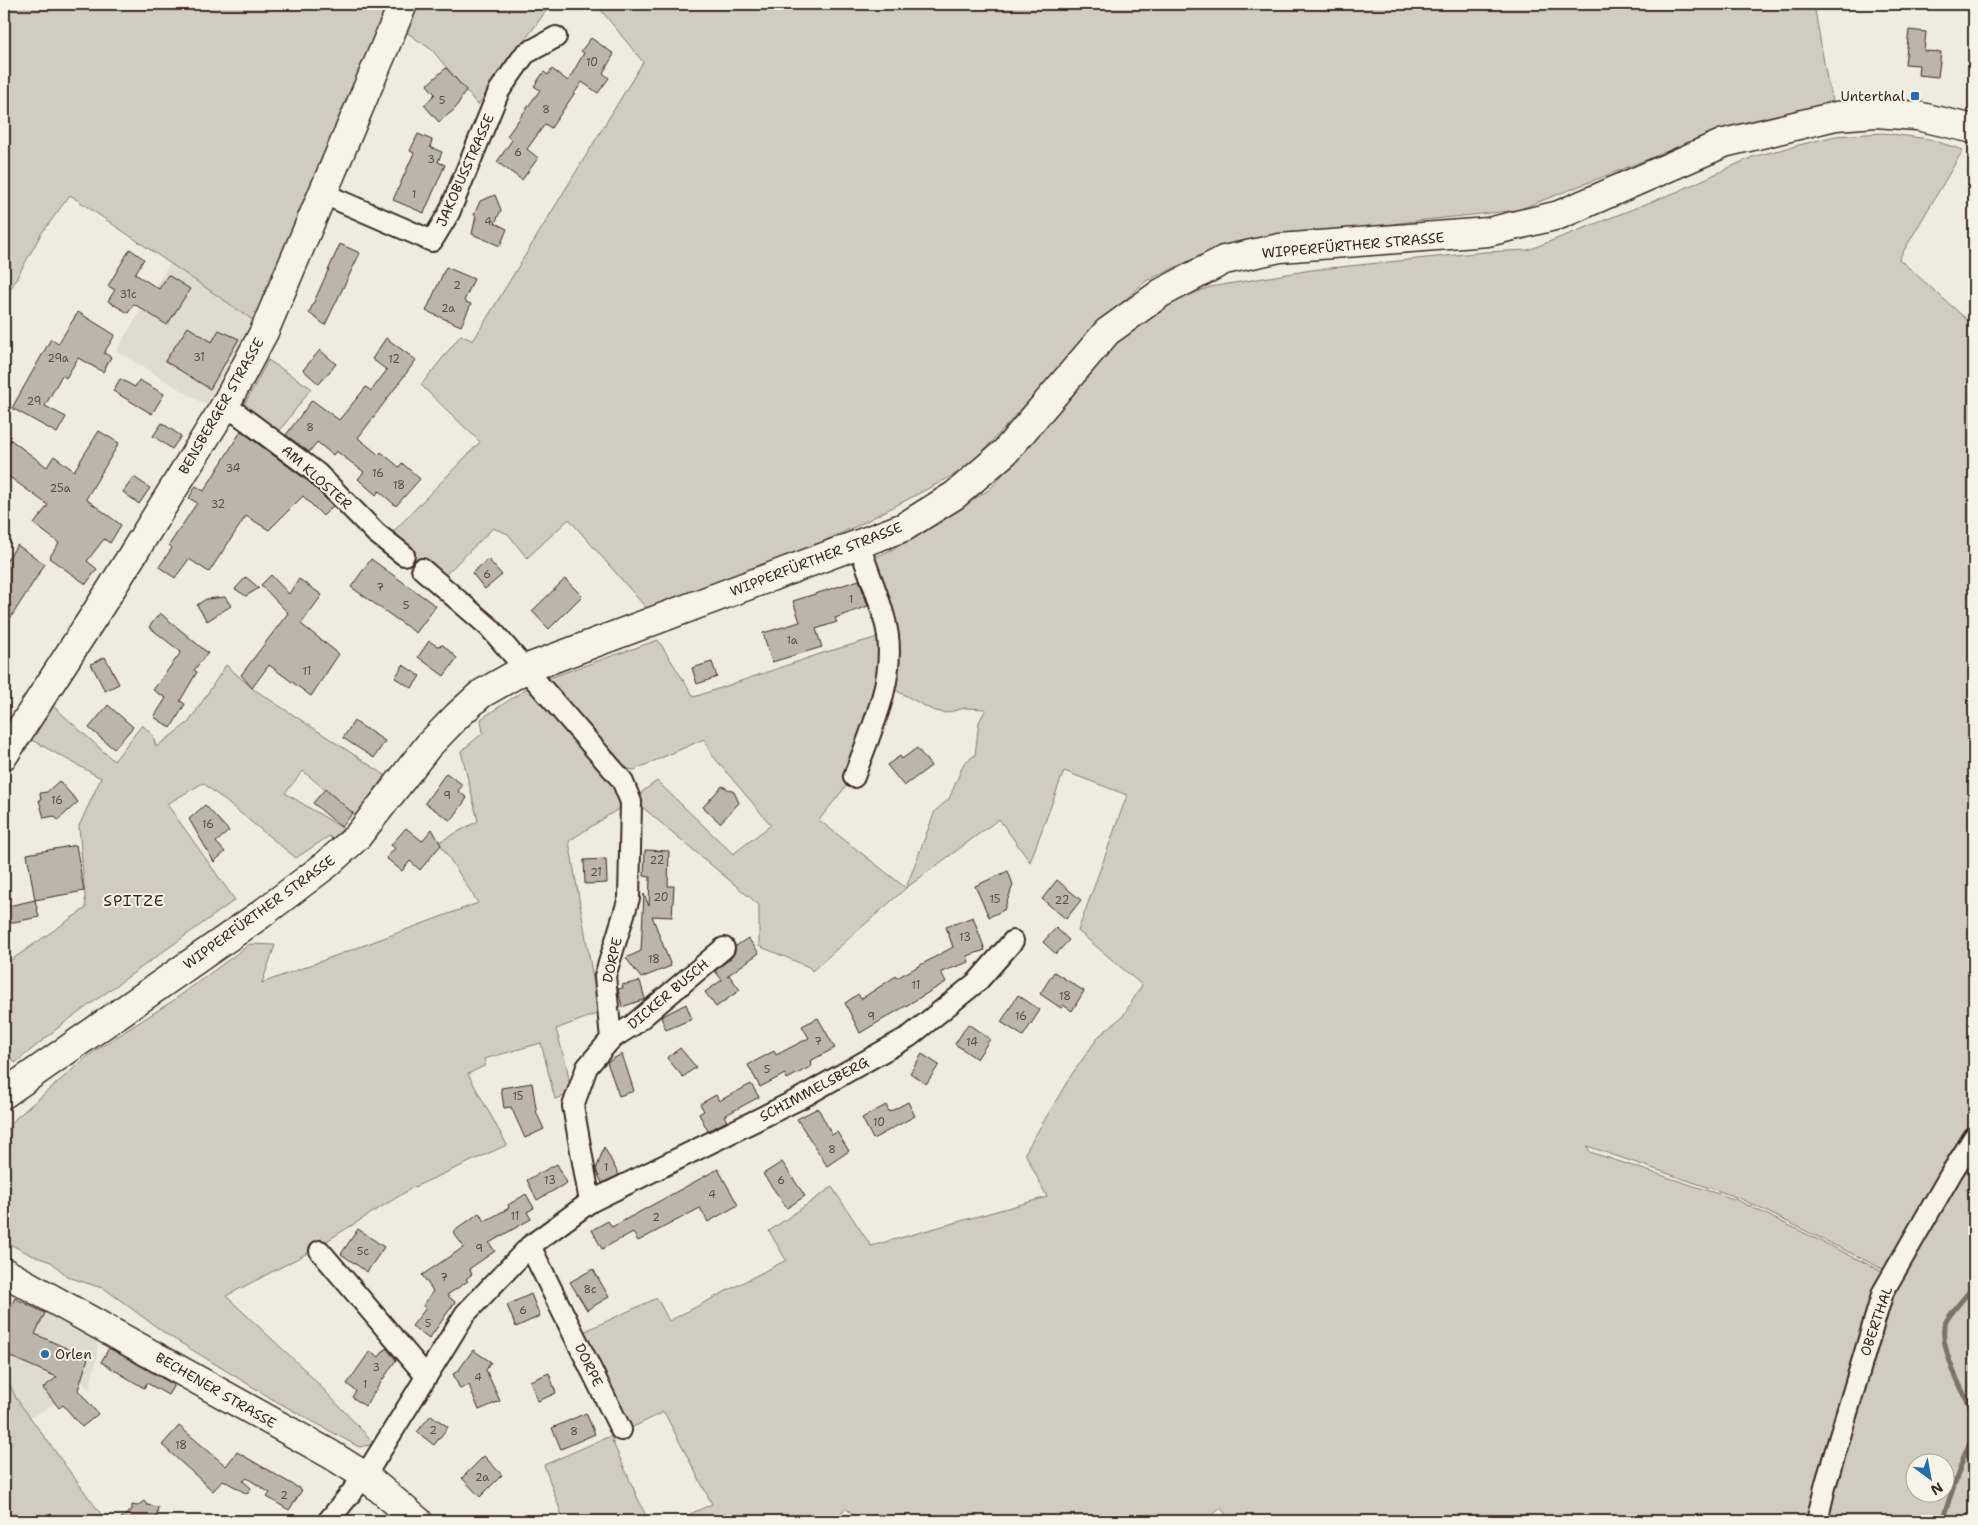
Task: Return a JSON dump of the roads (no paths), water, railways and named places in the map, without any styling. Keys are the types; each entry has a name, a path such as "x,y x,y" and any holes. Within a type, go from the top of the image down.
{"main road":[{"name":"BENSBERGER STRASSE","path":"4,755 108,594 223,409 264,332 403,4"},
{"name":"WIPPERFÜRTHER STRASSE","path":"4,1094 260,915 326,864 357,837 428,746 481,694 524,669 904,527 955,494 1005,452 1107,332 1161,293 1224,260 1280,248 1398,241 1497,230 1559,215 1724,142 1836,116 1876,113 1917,116 1974,129"},
{"name":"BECHENER STRASSE","path":"4,1272 121,1336 364,1476 418,1521"}],"street":[{"name":"JAKOBUSSTRASSE","path":"324,194 432,241 448,213 499,91 525,54 556,38"},
{"name":"AM KLOSTER","path":"223,409 238,414 311,468 376,533 404,555"},
{"path":"854,777 887,684 889,647 885,624 859,544"},
{"path":"422,569 488,627 524,669"},
{"name":"DORPE","path":"524,669 607,761 622,780 631,802 629,898 606,976 611,1040"},
{"name":"SCHIMMELSBERG","path":"590,1202 799,1099 910,1036 978,981 1013,941"},
{"name":"DICKER BUSCH","path":"611,1040 633,1025 724,948"},
{"path":"328,1521 364,1476 465,1314 530,1246 590,1202 573,1106 587,1067 611,1040"},
{"name":"OBERTHAL","path":"1818,1521 1826,1483 1884,1292 1974,1137"},
{"name":"DORPE","path":"530,1246 551,1285 621,1430"},
{"path":"320,1251 426,1376"}],"waterway":[{"path":"1974,1286 1944,1326 1945,1346 1953,1371 1974,1413"},
{"path":"1942,1521 1965,1453 1974,1435"},
{"path":"1965,1453 1974,1462"}],"place":[{"name":"Unterthal","path":"1915,96"},
{"name":"Orlen","path":"45,1354"}],"district":[{"name":"SPITZE","path":"134,900"}]}
